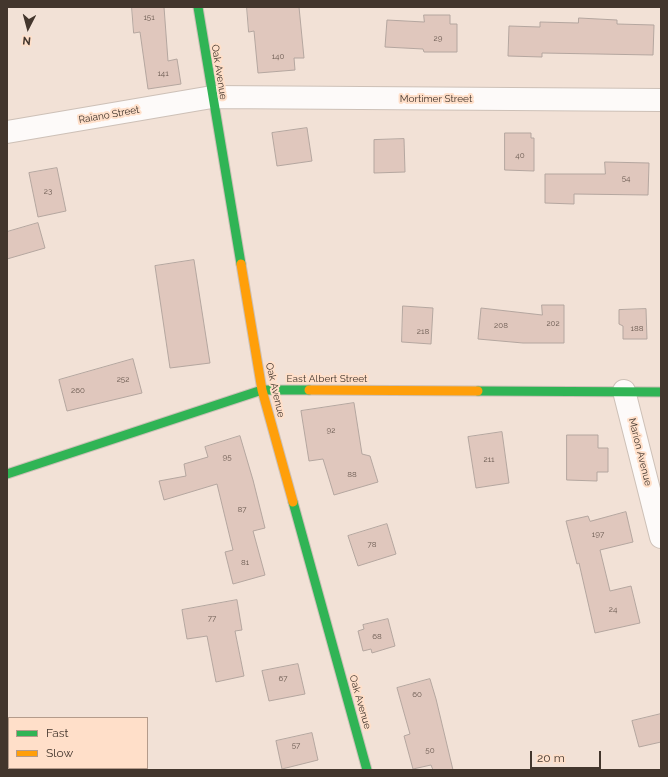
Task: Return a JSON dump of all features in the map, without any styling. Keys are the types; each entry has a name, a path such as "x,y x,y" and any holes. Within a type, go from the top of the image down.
{"street":[{"name":"Oak Avenue","path":"198,7 262,390 367,770"},
{"name":"Mortimer Street","path":"212,97 661,100"},
{"name":"Raiano Street","path":"7,132 212,97"},
{"name":"East Albert Street","path":"7,474 262,390 661,392"},
{"name":"Marion Avenue","path":"624,391 661,537"}],"building":[{"path":"132,7 164,7 168,61 177,59 181,84 148,89 140,32 134,33"},
{"path":"247,7 299,7 304,58 294,58 295,70 258,73 254,31 249,32"},
{"path":"424,15 450,15 450,24 457,24 457,52 424,52 423,49 385,47 387,20 424,22"},
{"path":"579,18 617,20 617,24 654,25 653,55 542,53 542,57 508,56 509,26 540,27 540,22 578,23"},
{"path":"307,128 312,161 277,166 272,133"},
{"path":"505,133 531,133 531,138 534,138 534,171 505,170"},
{"path":"404,139 405,172 374,173 374,140"},
{"path":"605,162 649,163 648,195 574,194 574,204 545,203 545,174 605,174"},
{"path":"57,168 66,211 38,217 29,173"},
{"path":"38,223 45,248 7,259 7,232"},
{"path":"194,260 210,363 170,368 155,266"},
{"path":"542,305 564,305 564,343 523,343 478,339 481,308 542,315"},
{"path":"403,306 433,308 431,344 402,342"},
{"path":"646,309 647,339 623,339 623,326 619,324 619,310"},
{"path":"133,359 142,393 67,411 59,380"},
{"path":"354,403 362,454 370,456 378,482 334,495 323,459 309,461 301,411"},
{"path":"502,432 509,483 476,488 468,437"},
{"path":"567,435 598,435 598,448 608,448 608,472 597,472 597,481 567,480"},
{"path":"240,436 265,528 253,531 265,575 233,584 225,552 233,550 217,484 164,500 159,481 186,476 184,464 208,457 205,447"},
{"path":"626,512 633,542 600,550 610,591 631,586 640,623 595,633 579,563 577,564 566,521 588,516 590,521"},
{"path":"387,524 396,554 358,566 348,536"},
{"path":"237,600 242,630 235,631 244,676 216,682 207,636 187,639 182,610"},
{"path":"388,619 395,646 372,653 371,649 363,651 358,631 364,629 363,625"},
{"path":"298,664 305,694 269,701 262,671"},
{"path":"430,679 453,770 433,770 431,765 413,769 404,736 410,734 397,688"},
{"path":"661,714 661,742 639,747 632,721"},
{"path":"312,733 318,760 282,769 276,741"}],"traffic: fast":[{"path":"198,7 241,264"},
{"path":"7,474 262,390 309,390"},
{"path":"478,391 661,392"},
{"path":"293,502 367,770"}],"traffic: slow":[{"path":"241,264 262,390 293,502"},
{"path":"309,390 478,391"}]}
